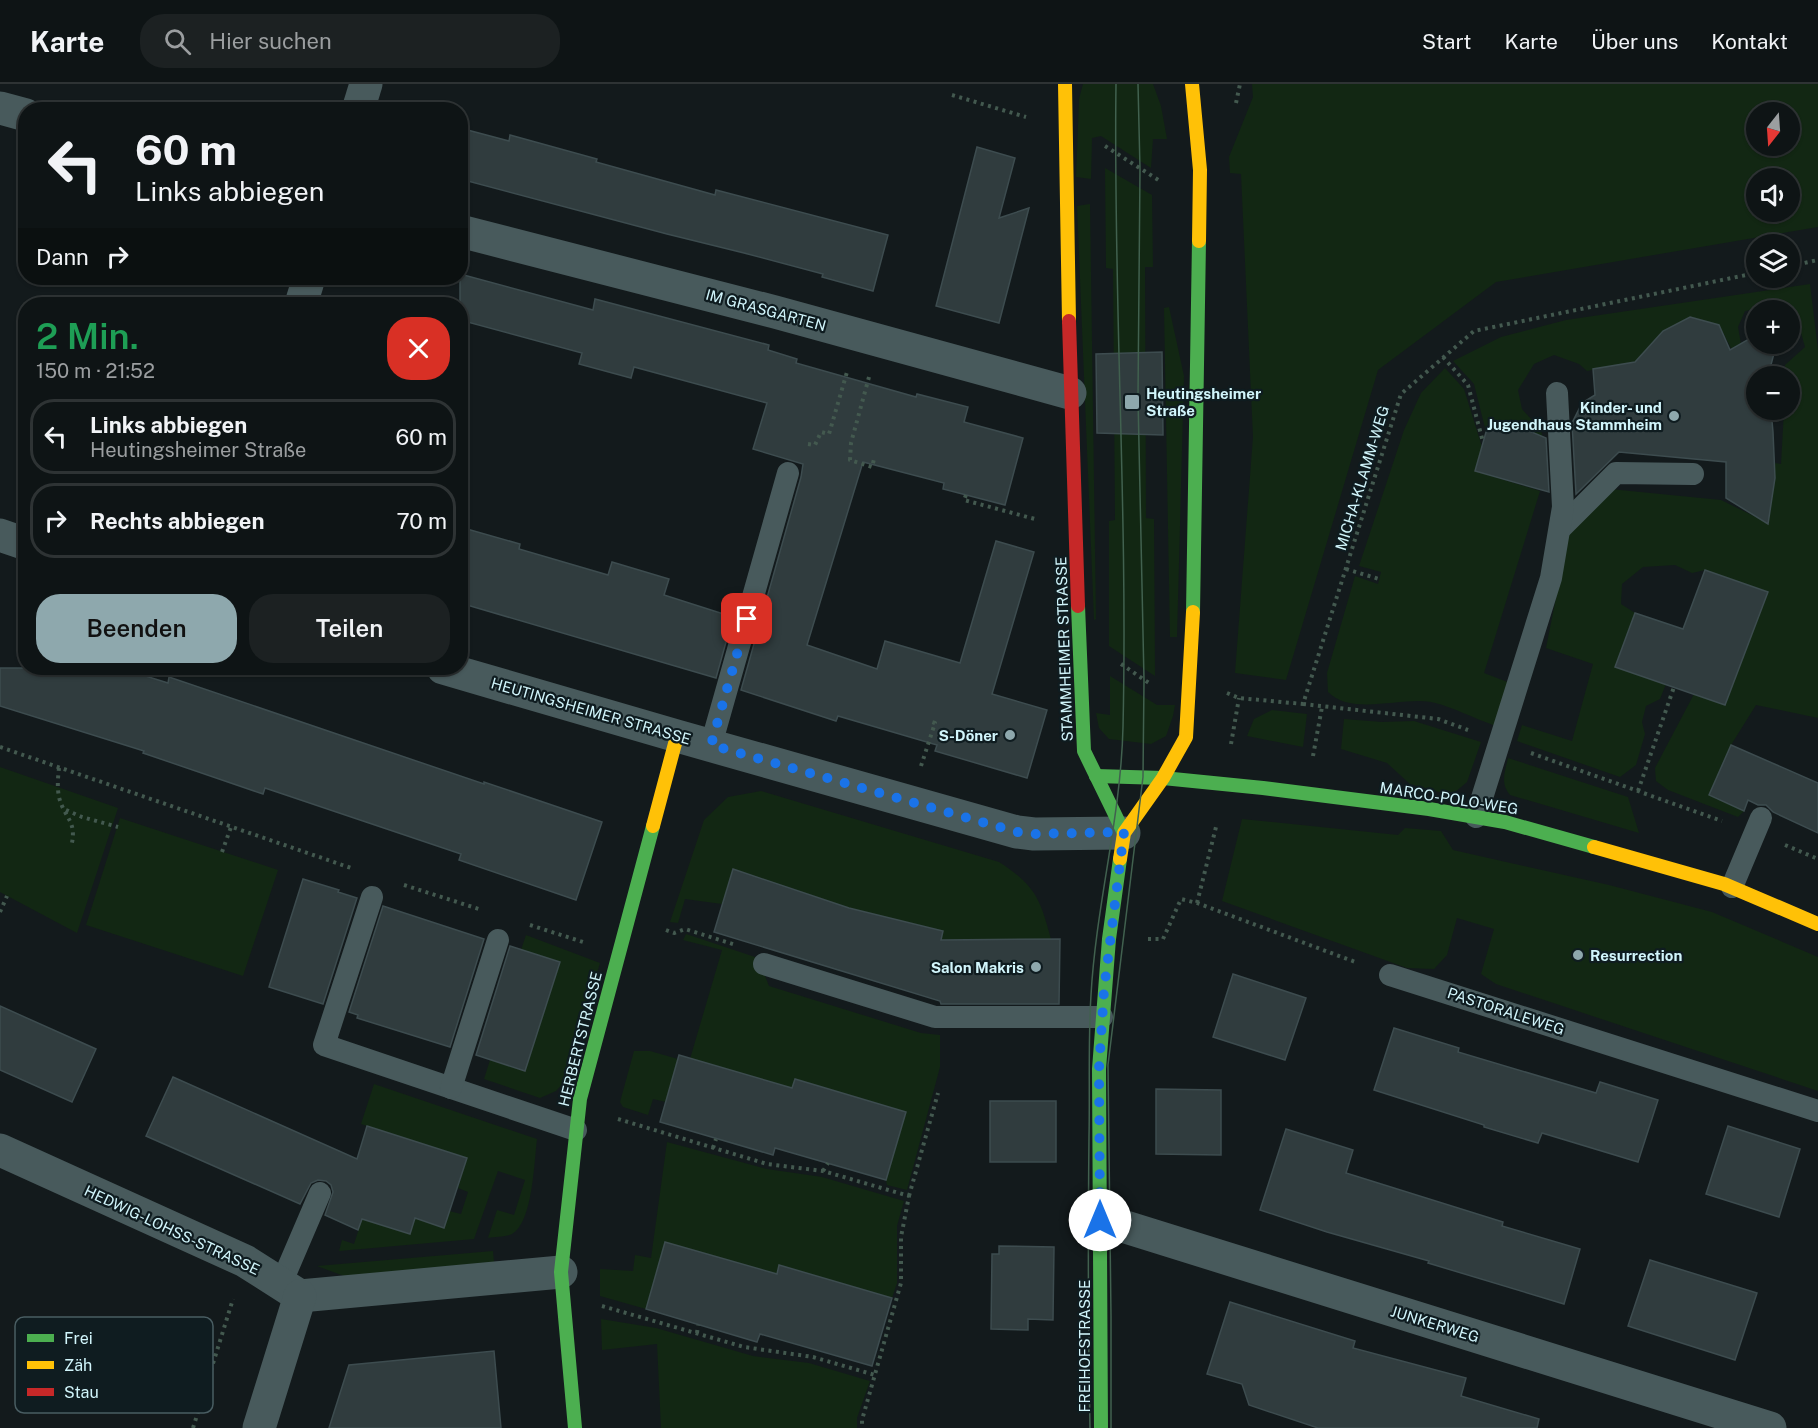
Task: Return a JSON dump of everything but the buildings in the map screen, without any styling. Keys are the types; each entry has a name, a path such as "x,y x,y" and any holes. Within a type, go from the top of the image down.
{"street":[{"path":"360,102 366,84"},
{"name":"STAMMHEIMER STRASSE","path":"1065,84 1071,393 1084,751 1124,832"},
{"path":"1124,832 1164,778 1186,736 1192,650 1200,170 1192,84"},
{"path":"0,108 18,113"},
{"name":"IM GRASGARTEN","path":"468,233 786,315 1071,393"},
{"path":"0,535 18,541"},
{"name":"HEUTINGSHEIMER STRASSE","path":"466,675 1017,832 1034,834 1124,832"},
{"name":"HERBERTSTRASSE","path":"575,1428 561,1272 580,1099 677,736"},
{"name":"MARCO-POLO-WEG","path":"1096,776 1164,778 1224,784 1429,809 1505,822 1732,887 1818,924"},
{"name":"FREIHOFSTRASSE","path":"1102,1428 1099,1069 1109,939 1124,832"},
{"name":"HEDWIG-LOHSS-STRASSE","path":"0,1150 245,1261 290,1290"},
{"name":"JUNKERWEG","path":"1100,1220 1770,1428"},
{"path":"259,1428 290,1290 561,1272"}],"lane":[{"path":"1476,817 1551,578 1563,507 1557,393"},
{"path":"711,745 788,473"},
{"path":"1560,529 1616,473 1693,474"},
{"path":"1732,887 1758,825"},
{"path":"372,897 324,1045 576,1130"},
{"path":"451,1088 498,940"},
{"path":"764,964 935,1017 1102,1017"},
{"name":"PASTORALEWEG","path":"1390,975 1818,1111"},
{"path":"290,1290 320,1193"}],"path":[{"path":"952,95 1028,118"},
{"path":"1101,155 1101,144 1160,182 1160,171"},
{"path":"1800,264 1818,260"},
{"name":"MICHA-KLAMM-WEG","path":"1303,704 1401,393 1474,331 1746,275"},
{"path":"1443,357 1468,385 1484,442"},
{"path":"804,443 815,446 821,432 829,434 846,374"},
{"path":"869,378 851,443 850,460 872,467 874,459"},
{"path":"966,495 964,500 1040,520"},
{"path":"1346,569 1379,579"},
{"path":"1117,661 1151,685"},
{"path":"1638,790 1674,687"},
{"path":"1197,903 1214,839 1239,698 1438,719 1638,790 1758,825 1818,859"},
{"path":"1307,794 1322,707"},
{"path":"920,769 935,723 929,721"},
{"path":"0,747 355,869"},
{"path":"59,768 57,783 59,799 72,825 74,836 71,847"},
{"path":"65,810 118,827"},
{"path":"222,852 231,827"},
{"path":"398,884 483,911"},
{"path":"0,912 7,896"},
{"path":"1109,939 1163,939 1181,899 1390,975"},
{"path":"527,924 619,953"},
{"path":"662,929 674,933 686,929 758,952 764,964"},
{"path":"862,1428 862,1420 901,1282 901,1237 909,1196 938,1093"},
{"path":"612,1117 766,1164 823,1171 909,1196"},
{"path":"713,1148 716,1139"},
{"path":"823,1171 828,1163"},
{"path":"213,1364 245,1261"},
{"path":"601,1305 744,1347 813,1357 875,1375"},
{"path":"697,1333 698,1325"},
{"path":"813,1357 816,1350"},
{"path":"193,1428 198,1413"}],"green space":[{"path":"1083,84 1153,84 1161,106 1167,139 1153,139 1151,168 1101,136 1092,138 1091,179 1076,177 1079,99"},
{"path":"1252,84 1818,84 1818,227 1777,234 1746,234 1746,239 1496,282 1378,370 1286,680 1235,673 1253,437 1241,174 1230,173 1229,157 1253,97"},
{"path":"1105,168 1152,195 1153,267 1145,267 1146,518 1154,519 1155,676 1109,646 1109,521 1115,520 1113,269 1106,268"},
{"path":"1090,204 1096,619 1094,620 1077,206"},
{"path":"1810,284 1818,350 1818,718 1756,705 1731,745 1709,795 1744,811 1738,817 1668,790 1656,781 1655,768 1694,694 1725,705 1767,592 1705,570 1692,573 1675,565 1643,567 1622,584 1621,604 1635,613 1615,666 1666,684 1660,699 1646,706 1642,722 1645,734 1636,765 1620,777 1517,741 1522,725 1572,741 1593,664 1546,648 1569,533 1610,489 1721,500 1768,523 1774,463 1781,464 1783,420 1800,420 1800,366 1785,365 1800,354 1805,347 1800,330 1800,300 1746,300 1746,311 1738,327 1741,344 1732,350 1719,325 1691,317 1663,331 1635,362 1587,371 1579,364 1554,355 1534,364 1518,390 1522,409 1541,430 1546,455 1536,436 1523,427 1504,426 1486,432 1474,384 1453,361 1501,337 1566,320 1783,288 1800,288 1800,285"},
{"path":"1169,307 1184,376 1177,637 1170,637 1164,308"},
{"path":"1445,368 1464,389 1482,447 1475,471 1540,491 1484,673 1510,683 1496,726 1431,702 1350,703 1328,692 1327,673 1355,576 1378,584 1381,572 1359,566 1404,430 1421,393"},
{"path":"1110,676 1157,705 1175,705 1166,736 1151,744 1109,739 1099,728 1096,713 1110,715"},
{"path":"1272,710 1307,714 1303,747 1247,736 1254,719"},
{"path":"1344,719 1382,722 1414,721 1481,742 1467,782 1455,792 1439,792 1410,784 1387,763 1341,749"},
{"path":"1508,758 1628,797 1639,833 1510,795 1504,782"},
{"path":"0,767 118,808 77,933 0,892"},
{"path":"761,791 999,862 1029,886 1035,894 1051,939 941,940 943,931 849,908 733,869 722,904 685,899 678,923 670,922 704,820 728,797"},
{"path":"120,818 278,870 243,976 86,925"},
{"path":"1242,819 1398,835 1405,828 1441,831 1453,850 1609,885 1712,912 1818,957 1818,1091 1496,984 1481,974 1494,929 1457,918 1447,955 1434,969 1407,968 1222,901"},
{"path":"686,934 758,958 769,986 921,1033 940,1035 940,1067 907,1190 887,1185 886,1180 906,1112 795,1079 792,1088 690,1059 722,950 683,940"},
{"path":"526,935 600,963 565,1081 556,1091 540,1098 484,1079 490,1060 525,1071 560,962 521,950"},
{"path":"634,1051 650,1051 678,1059 666,1102 653,1099 648,1115 623,1107 620,1102"},
{"path":"374,1084 537,1139 528,1205 519,1227 512,1234 488,1238 497,1210 514,1215 525,1180 498,1171 474,1239 339,1251 342,1240 354,1244 362,1219 410,1234 415,1218 443,1228 449,1211 461,1214 468,1192 458,1188 467,1158 361,1124"},
{"path":"667,1142 767,1169 822,1177 904,1201 897,1226 897,1283 892,1298 777,1274 665,1242 646,1309 600,1296 600,1269 633,1271 635,1255 651,1258"},
{"path":"493,1251 494,1262 344,1276 317,1266"},
{"path":"601,1319 656,1328 753,1356 809,1363 870,1381 857,1418 857,1428 661,1428 657,1344 602,1350"}],"tram line":[{"path":"1090,1428 1088,1246 1090,1013 1098,928 1118,794 1123,727 1124,566 1116,84"},
{"path":"1111,1428 1108,1065 1143,777 1144,680 1138,398 1140,169 1138,84"}],"traffic: fast":[{"path":"1193,612 1199,241"},
{"path":"1078,606 1084,751 1124,833"},
{"path":"1096,776 1163,778 1429,809 1505,822 1594,847"},
{"path":"575,1428 561,1272 580,1099 653,826"},
{"path":"1101,1428 1099,1069 1109,939 1120,859"}],"traffic: slow":[{"path":"1065,84 1069,321"},
{"path":"1192,84 1200,170 1199,241"},
{"path":"1120,859 1124,833 1163,778 1186,737 1193,612"},
{"path":"653,826 677,736"},
{"path":"1594,847 1724,884 1818,924"}],"traffic: jam":[{"path":"1069,321 1078,606"}],"place":[{"name":"Heutingsheimer Straße","path":"1132,402"},
{"name":"Kinder- und Jugendhaus Stammheim","path":"1674,416"},
{"name":"S-Döner","path":"1010,735"},
{"name":"Resurrection","path":"1578,955"},
{"name":"Salon Makris","path":"1036,967"}],"route":[{"path":"747,619 711,745 1017,832 1034,834 1124,832 1109,939 1099,1069 1100,1220"}]}
